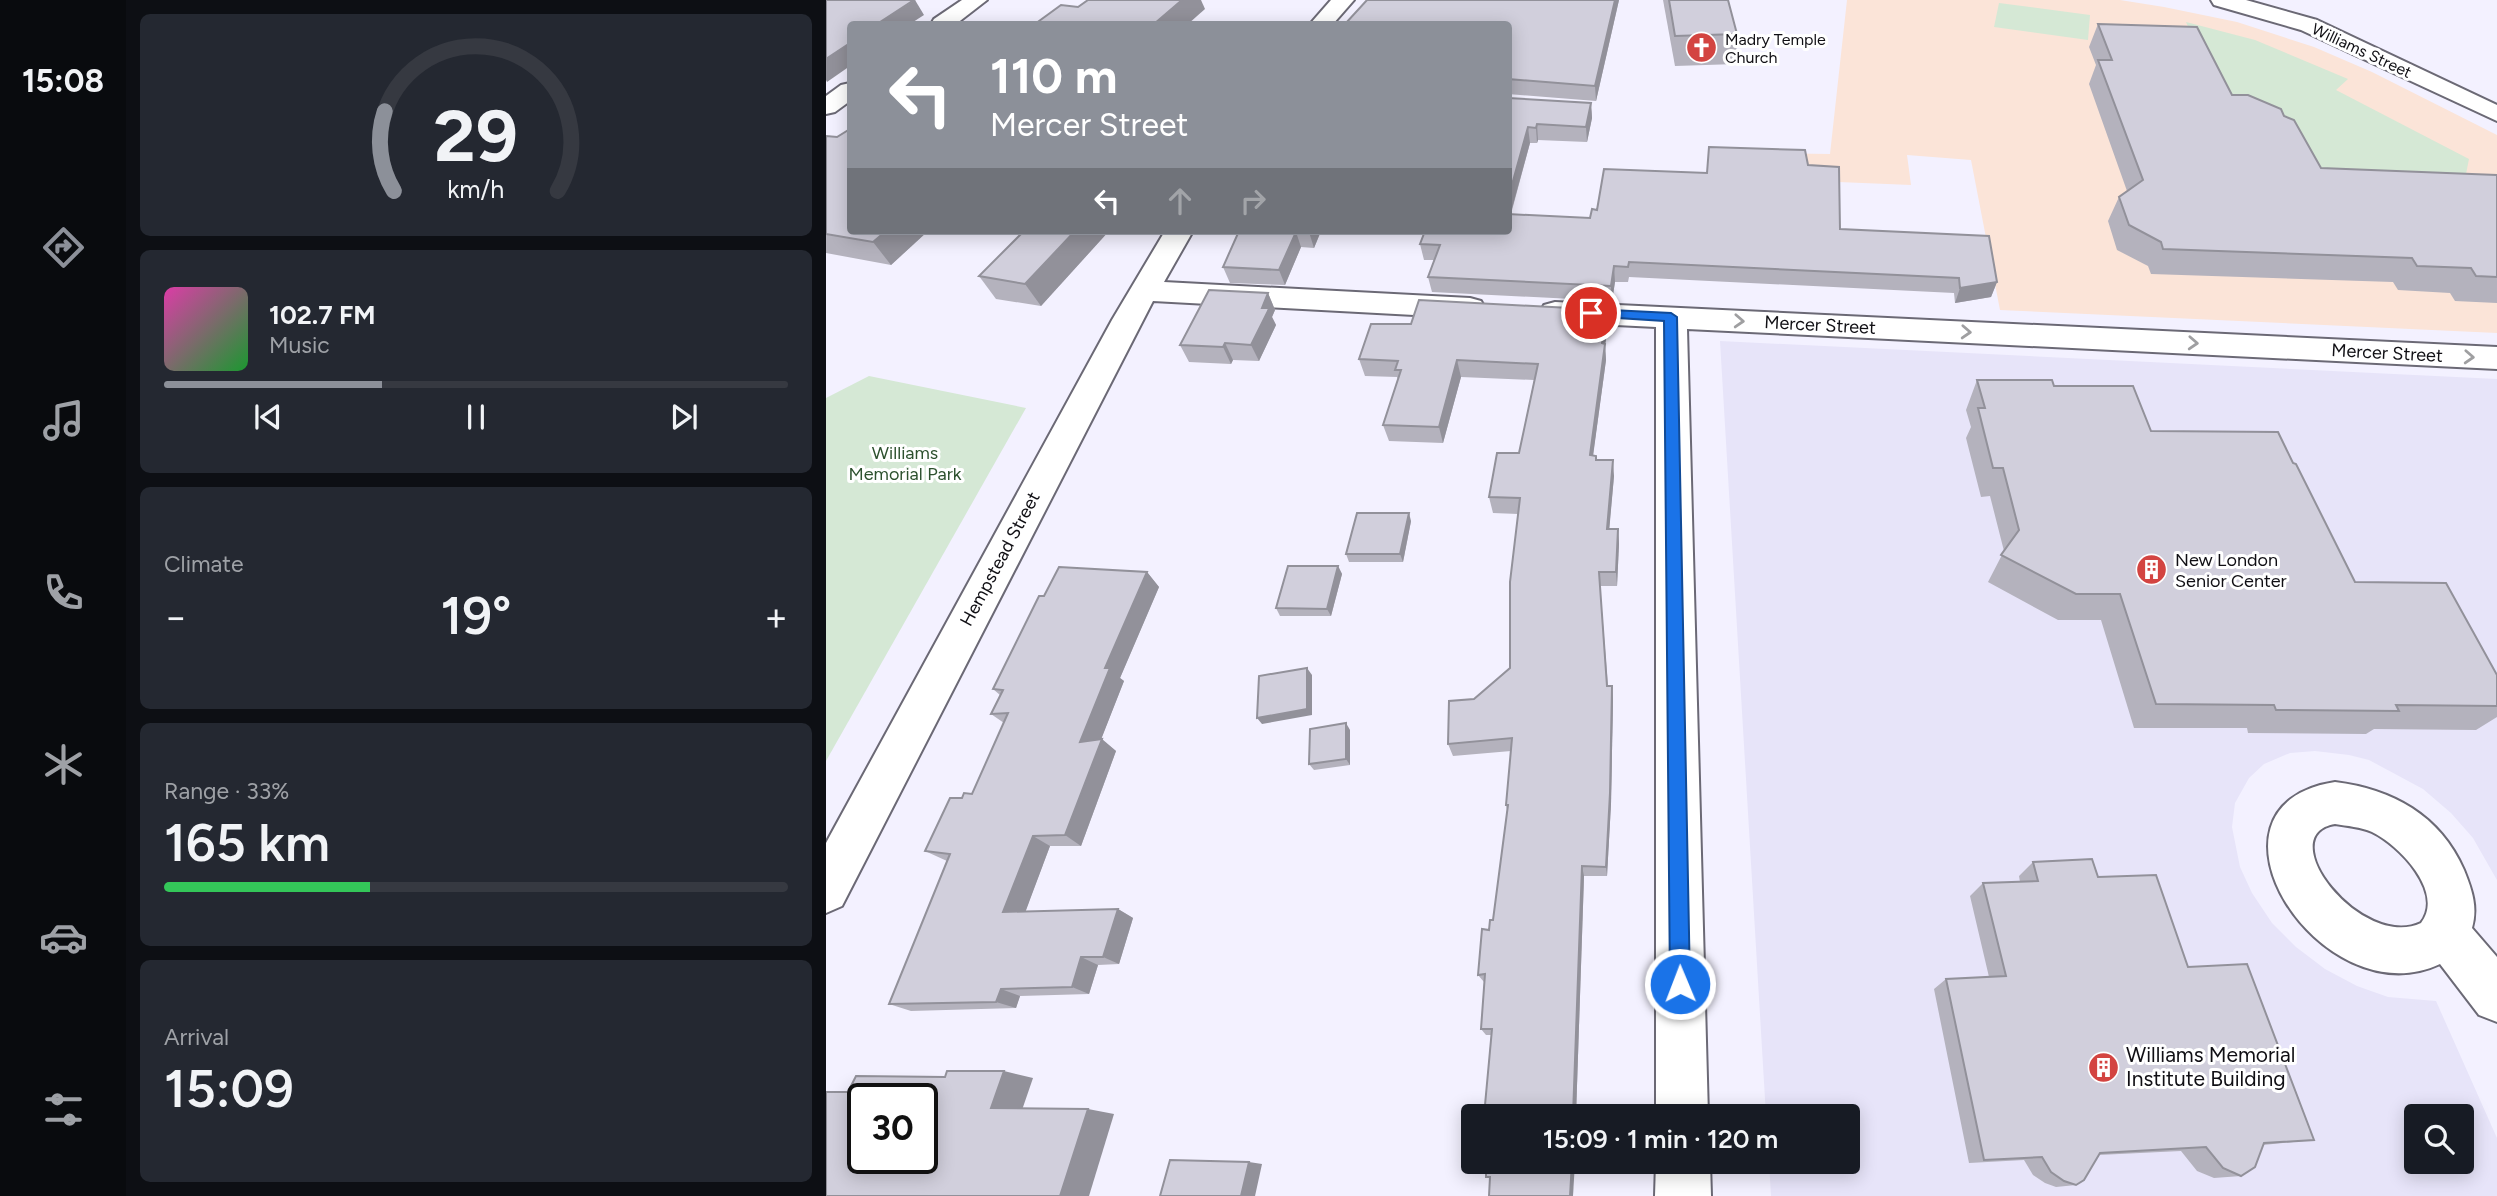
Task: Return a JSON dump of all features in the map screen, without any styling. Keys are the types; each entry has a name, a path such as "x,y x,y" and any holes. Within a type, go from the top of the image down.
{"street":[{"path":"946,21 975,0"},
{"path":"1324,21 1343,0"},
{"name":"Williams Street","path":"2222,0 2309,25 2497,114"},
{"path":"826,107 847,92"},
{"path":"826,115 847,118"},
{"name":"Hempstead Street","path":"826,890 1143,291 1177,235"},
{"name":"Mercer Street","path":"1143,291 2497,358"},
{"path":"1671,317 1682,1104"},
{"path":"2444,934 2468,959 2497,998"},
{"path":"1682,1174 1683,1196"}],"shaded area":[{"path":"1847,0 2120,0 2237,22 2314,47 2372,72 2497,135 2497,333 2000,310 1971,160 1907,155 1911,185 1766,179 1767,153 1830,154"},
{"path":"1720,341 2497,379 2497,880 2473,838 2451,813 2423,789 2369,760 2349,755 2315,751 2290,753 2264,764 2249,778 2235,803 2232,827 2240,867 2252,893 2272,923 2296,947 2325,969 2357,986 2388,997 2436,1001 2497,1138 2497,1196 1771,1196 1770,1174 1860,1174 1860,1104 1765,1104"}],"green space":[{"path":"1999,3 2090,15 2088,40 1994,27"},
{"path":"2186,22 2255,40 2348,79 2336,90 2469,159 2466,174 2347,189 2226,113"},
{"name":"Williams Memorial Park","path":"869,376 1026,408 826,761 826,398"}],"building":[{"path":"826,0 914,0 882,21 847,21 847,45 826,59"},
{"path":"1088,0 1182,0 1158,21 1039,21 1061,5 1078,7"},
{"path":"1367,0 1615,0 1595,86 1512,79 1512,21 1348,21"},
{"path":"1669,0 1728,0 1737,34 1675,36"},
{"path":"2098,24 2197,27 2232,95 2248,95 2281,109 2284,116 2294,120 2321,168 2497,175 2497,277 2476,276 2471,268 2417,266 2412,258 2163,249 2161,242 2129,225 2119,197 2143,180 2098,60 2112,60"},
{"path":"1512,98 1591,103 1586,127 1537,124 1536,128 1528,127 1512,185"},
{"path":"847,131 847,235 881,235 873,242 826,234 826,136 837,137"},
{"path":"1709,147 1805,150 1808,165 1839,167 1840,229 1989,236 1997,282 1960,288 1959,278 1629,262 1628,267 1614,266 1611,286 1428,277 1440,245 1420,244 1423,235 1512,235 1512,214 1590,218 1592,209 1597,210 1604,169 1707,173"},
{"path":"1020,235 1071,235 1025,284 979,276"},
{"path":"1237,235 1295,235 1279,270 1223,267"},
{"path":"1209,290 1268,293 1262,308 1269,308 1251,345 1180,345"},
{"path":"1419,300 1607,310 1590,455 1596,456 1596,460 1613,460 1607,529 1618,529 1616,572 1599,572 1607,686 1612,686 1610,793 1606,867 1582,866 1573,1104 1485,1104 1492,1029 1481,1029 1485,974 1478,975 1482,929 1489,930 1490,920 1493,920 1508,805 1512,738 1448,744 1449,701 1474,699 1510,668 1510,582 1520,498 1489,497 1497,453 1519,453 1538,364 1457,360 1439,427 1383,425 1401,370 1395,370 1398,361 1359,359 1371,324 1411,324"},
{"name":"New London Senior Center","path":"1977,380 2052,380 2054,386 2133,386 2151,431 2278,432 2355,582 2446,583 2497,675 2497,706 2396,705 2399,711 2276,710 2274,705 2156,704 2120,594 2076,594 2001,555 2019,530 2003,468 1993,468 1978,408 1985,408"},
{"path":"1357,513 1409,513 1400,554 1346,554"},
{"path":"1288,566 1338,566 1327,609 1276,608"},
{"path":"1059,567 1147,572 1105,668 1110,668 1080,742 1102,739 1065,835 1033,836 1003,912 1118,909 1103,957 1081,957 1072,987 1001,989 996,1002 889,1004 950,854 925,851 950,798 962,798 964,793 972,794 1008,713 991,714 1003,690 993,689 1039,596 1044,596"},
{"path":"1307,668 1307,709 1257,718 1259,676"},
{"path":"1346,723 1346,759 1309,764 1310,729"},
{"name":"Williams Memorial Institute Building","path":"2092,859 2098,877 2156,875 2188,967 2247,964 2314,1140 2264,1143 2255,1167 2241,1176 2223,1168 2206,1147 2100,1153 2084,1180 2076,1185 2051,1172 2042,1157 1984,1160 1946,979 2006,976 1983,883 2038,881 2033,862"},
{"path":"947,1071 1004,1071 991,1108 1088,1109 1060,1196 826,1196 826,1092 847,1092 847,1174 938,1174 938,1083 852,1083 856,1076 945,1077"},
{"path":"1170,1160 1249,1162 1241,1196 1160,1196"},
{"path":"1486,1174 1571,1174 1570,1196 1489,1196 1490,1177 1486,1177"}],"place":[{"name":"Madry Temple Church","path":"1702,48"},
{"name":"New London Senior Center","path":"2152,570"},
{"name":"Williams Memorial Institute Building","path":"2103,1067"}],"route":[{"path":"1591,313 1671,317 1680,984"}]}
